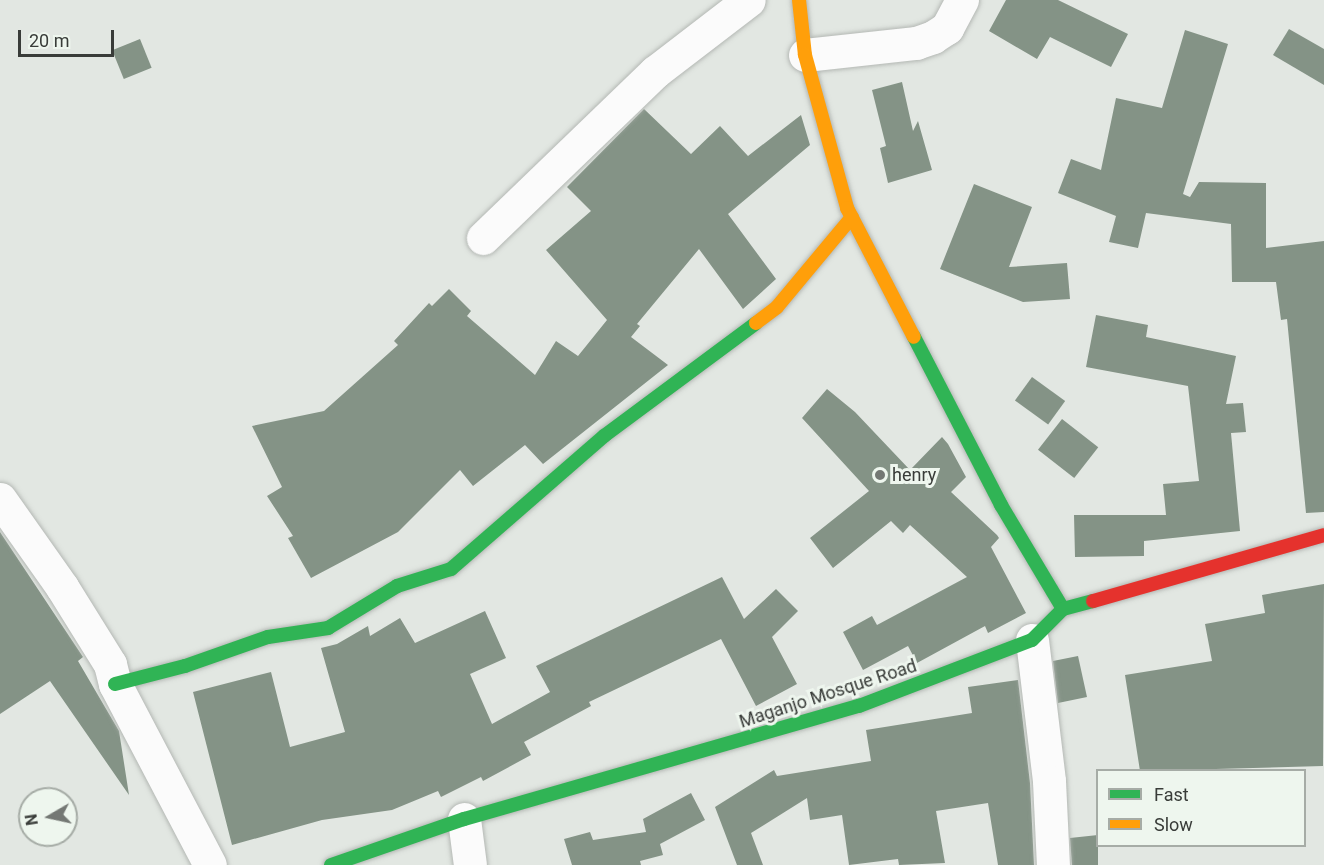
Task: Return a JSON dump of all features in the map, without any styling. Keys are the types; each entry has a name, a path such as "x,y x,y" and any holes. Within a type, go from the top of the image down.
{"street":[{"path":"483,238 655,72 749,0"},
{"path":"799,0 805,56 852,217 1002,505 1063,609"},
{"path":"805,56 916,43 947,28 962,0"},
{"path":"115,684 185,666 268,637 328,628 397,586 451,569 604,436 777,307 852,217"},
{"path":"0,499 62,586 110,664 115,684 210,865"},
{"name":"Maganjo Mosque Road","path":"331,865 464,819 859,706 1032,639 1063,609 1324,535"},
{"path":"1032,639 1050,781 1053,865"},
{"path":"464,819 470,865"}],"building":[{"path":"1006,0 1058,0 1128,34 1111,67 1050,37 1037,59 989,31"},
{"path":"1289,29 1324,49 1324,85 1273,55"},
{"path":"1185,30 1228,44 1183,194 1190,197 1199,182 1266,183 1266,248 1324,241 1324,512 1306,513 1287,319 1281,320 1276,282 1232,282 1231,224 1146,213 1138,248 1109,242 1116,216 1058,193 1071,159 1101,170 1116,98 1162,108"},
{"path":"140,39 152,68 124,79 112,50"},
{"path":"902,82 913,131 918,121 932,170 888,183 880,148 886,146 872,90"},
{"path":"644,109 691,154 720,126 748,156 801,115 810,145 728,214 776,279 743,309 699,249 637,324 640,326 631,337 668,365 543,464 525,445 473,486 460,470 398,532 311,578 288,538 293,536 267,496 282,487 252,426 324,411 398,345 394,341 429,303 432,306 449,289 471,311 467,316 535,375 556,341 578,356 607,320 546,250 591,211 567,187"},
{"path":"974,184 1032,207 1009,267 1067,263 1070,299 1023,302 940,269"},
{"path":"1096,315 1148,325 1146,337 1236,356 1226,404 1243,403 1246,432 1231,433 1240,531 1144,541 1144,556 1075,557 1074,515 1166,515 1163,484 1199,481 1188,386 1086,367"},
{"path":"1032,377 1065,401 1048,425 1015,400"},
{"path":"827,389 855,412 910,470 942,437 966,477 951,492 999,538 991,547 1026,613 988,633 985,626 917,663 908,646 863,670 843,632 872,616 877,625 967,577 910,525 903,533 891,521 833,568 810,538 869,491 802,418"},
{"path":"1062,419 1098,447 1074,478 1038,450"},
{"path":"0,532 83,657 78,661 119,731 129,795 50,681 0,714"},
{"path":"722,577 744,619 776,589 798,611 772,637 797,684 756,706 721,639 589,702 591,706 524,742 531,755 483,781 481,777 441,797 438,791 392,810 322,820 232,845 193,692 271,672 290,747 345,732 321,648 337,644 368,626 370,636 400,618 415,643 485,611 506,658 470,674 492,724 550,692 536,666"},
{"path":"1324,584 1323,766 1140,769 1125,675 1212,661 1205,624 1265,613 1262,595"},
{"path":"1078,656 1087,697 1058,703 1053,661"},
{"path":"1018,680 1030,783 1034,865 998,865 988,803 936,811 945,863 899,865 898,859 849,865 842,815 810,820 807,798 751,833 763,865 737,865 715,807 774,770 777,776 871,761 866,730 972,713 968,687"},
{"path":"691,793 705,820 660,844 663,855 640,861 641,865 572,865 564,839 590,832 593,840 646,832 643,819"},
{"path":"1096,835 1098,865 1072,865 1070,838"}],"traffic: fast":[{"path":"115,684 185,666 268,637 328,628 397,586 451,569 604,436 756,323"},
{"path":"914,337 1001,505 1063,609"},
{"path":"331,865 464,819 859,706 1032,640 1063,609 1093,601"}],"traffic: slow":[{"path":"799,0 805,55 847,208 914,337"},
{"path":"756,323 777,307 852,217"}],"traffic: jam":[{"path":"1093,601 1324,535"}],"place":[{"name":"henry","path":"880,475"}]}
